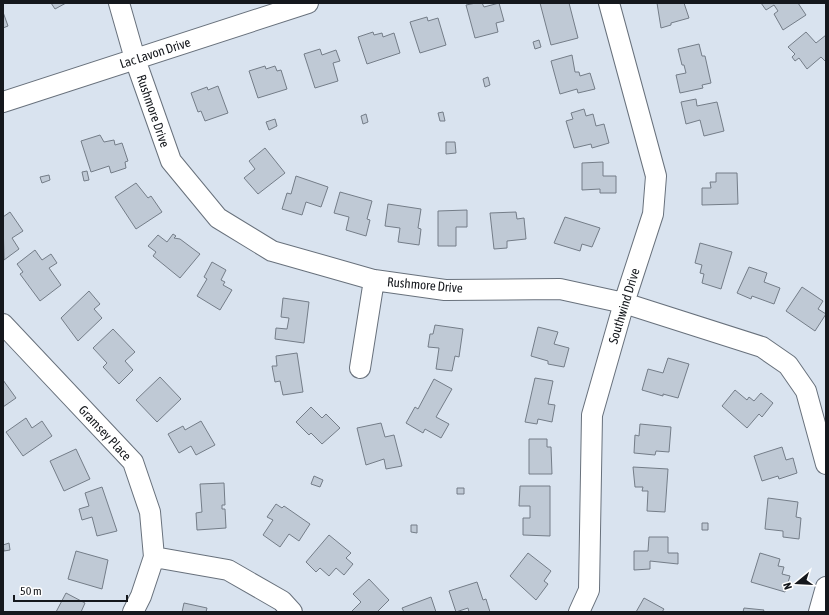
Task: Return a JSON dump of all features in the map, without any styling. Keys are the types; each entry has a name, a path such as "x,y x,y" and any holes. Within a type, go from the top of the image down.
{"street":[{"name":"Rushmore Drive","path":"119,3 135,59 171,161 218,218 272,251 374,280 445,290 560,289 624,303 762,347 788,365 806,390 826,464"},
{"name":"Lac Lavon Drive","path":"3,102 308,3"},
{"name":"Southwind Drive","path":"579,612 589,590 592,416 624,303 653,214 656,176 609,3"},
{"path":"360,368 374,280"},
{"name":"Gramsey Place","path":"3,324 133,462 150,512 154,557 141,596 133,612"},
{"path":"154,557 228,570 282,601 292,612"},
{"path":"819,612 826,587"}],"building":[{"path":"51,3 66,3 55,9"},
{"path":"482,3 484,7 499,3 504,21 496,23 498,32 475,38 466,5"},
{"path":"540,3 569,3 578,38 551,45"},
{"path":"657,3 684,3 689,18 671,23 671,25 661,28"},
{"path":"761,3 798,3 806,15 783,30 774,14 778,11 774,5 766,10"},
{"path":"3,12 8,26 3,28"},
{"path":"427,17 428,21 438,18 446,45 420,53 410,22"},
{"path":"373,32 374,35 382,33 383,37 394,33 400,53 367,64 358,37"},
{"path":"806,32 816,43 826,35 826,62 821,57 807,69 799,58 795,61 792,57 795,54 788,47"},
{"path":"539,40 541,47 535,49 533,42"},
{"path":"699,44 702,56 705,56 711,83 702,85 703,88 680,93 676,75 686,73 684,65 682,65 678,49"},
{"path":"320,49 322,55 336,50 340,61 333,63 338,81 315,88 304,54"},
{"path":"572,55 575,72 579,72 580,76 590,73 595,89 578,93 577,89 560,94 551,61"},
{"path":"265,66 266,69 275,66 277,71 281,70 287,89 258,98 249,71"},
{"path":"488,77 490,85 485,87 483,79"},
{"path":"218,86 228,113 205,121 201,111 198,112 191,93 207,87 208,90"},
{"path":"696,99 697,106 717,102 724,131 704,136 700,120 686,124 681,102"},
{"path":"584,109 586,116 593,114 596,126 604,124 609,143 592,148 591,144 574,148 566,121 573,119 571,113"},
{"path":"443,112 445,121 440,121 438,113"},
{"path":"366,114 368,122 363,124 361,116"},
{"path":"275,119 277,126 269,130 266,122"},
{"path":"100,135 104,142 114,140 115,145 122,143 128,161 125,162 126,168 111,173 109,166 91,172 81,141"},
{"path":"446,142 455,142 456,153 446,154"},
{"path":"265,148 285,173 258,194 244,178 255,169 249,161"},
{"path":"603,162 603,176 616,176 616,193 600,193 600,189 582,190 582,163"},
{"path":"87,171 89,180 84,181 82,172"},
{"path":"716,173 737,173 738,204 702,205 702,188 711,188 710,182 716,182"},
{"path":"49,175 50,180 42,183 40,177"},
{"path":"296,176 328,187 321,207 306,202 302,215 282,209 287,193 291,194"},
{"path":"136,183 148,198 151,196 162,212 136,229 115,197"},
{"path":"340,192 372,201 367,219 370,220 366,236 346,230 349,217 334,213"},
{"path":"388,204 421,209 418,228 421,229 419,245 398,242 400,228 385,226"},
{"path":"467,210 467,227 456,227 456,246 438,246 438,211"},
{"path":"10,212 23,231 12,238 19,249 4,260 3,217"},
{"path":"516,212 517,219 524,218 526,239 507,241 507,248 494,249 490,213"},
{"path":"565,217 600,228 592,247 582,244 580,251 554,243"},
{"path":"173,234 176,236 174,238 180,239 200,254 180,278 153,256 156,252 148,246 158,235 167,242"},
{"path":"700,243 732,252 721,289 702,283 704,274 700,273 702,265 695,263"},
{"path":"35,250 42,260 51,254 57,263 49,268 61,285 40,301 20,274 23,272 17,264"},
{"path":"212,262 226,270 221,280 225,282 223,285 232,290 220,310 197,296 207,279 204,277"},
{"path":"749,267 767,273 764,282 780,288 774,304 752,296 751,299 737,293"},
{"path":"802,287 823,301 818,309 826,314 815,331 786,311"},
{"path":"89,291 100,304 94,309 102,318 78,341 61,318"},
{"path":"283,298 309,302 304,343 275,339 276,328 287,329 289,318 281,317"},
{"path":"435,325 463,329 459,357 455,356 452,371 436,369 439,348 428,347 430,334 433,334"},
{"path":"538,327 558,332 554,344 569,348 564,367 548,364 548,361 531,356"},
{"path":"113,329 135,352 125,361 133,370 119,384 103,367 107,363 93,348"},
{"path":"297,353 303,392 283,395 280,381 275,382 272,366 277,366 276,356"},
{"path":"668,358 689,364 678,398 663,394 663,396 642,390 648,369 663,373"},
{"path":"160,377 181,399 157,422 136,400"},
{"path":"535,378 553,381 548,404 555,405 552,422 538,419 537,424 525,422"},
{"path":"434,379 452,389 436,417 449,424 441,438 425,429 423,433 406,423 415,407 418,409"},
{"path":"3,380 16,398 3,407"},
{"path":"735,390 747,400 749,397 754,401 761,393 773,403 762,417 759,414 747,428 722,406"},
{"path":"311,407 322,418 326,414 340,428 322,444 311,433 309,435 296,422"},
{"path":"26,418 32,428 42,421 52,436 23,456 6,432"},
{"path":"201,421 215,445 196,455 191,446 179,453 168,434 183,426 185,430"},
{"path":"381,423 385,437 394,435 402,466 386,469 384,459 366,465 357,428"},
{"path":"640,424 671,427 669,452 656,451 655,455 634,453 635,435 639,436"},
{"path":"529,439 547,439 547,447 551,447 552,474 529,474"},
{"path":"782,447 786,460 793,458 797,473 779,479 778,476 762,481 754,456"},
{"path":"76,449 90,479 64,491 50,461"},
{"path":"633,467 668,469 665,512 647,511 648,491 642,491 643,487 635,487"},
{"path":"314,476 323,480 320,487 311,484"},
{"path":"224,483 225,505 222,505 222,509 225,509 226,528 197,530 196,513 202,512 200,484"},
{"path":"520,486 550,486 550,536 523,535 523,518 530,518 530,506 519,506"},
{"path":"102,487 117,531 97,536 92,517 82,520 79,509 89,506 85,493"},
{"path":"457,488 464,488 464,494 457,494"},
{"path":"768,498 798,502 796,517 801,518 799,539 783,537 783,531 765,529"},
{"path":"276,504 282,508 284,506 310,524 299,541 289,534 280,547 263,535 273,520 267,517"},
{"path":"702,523 708,523 708,530 702,530"},
{"path":"411,525 417,525 417,533 411,532"},
{"path":"329,535 351,553 346,558 353,564 344,575 336,568 329,576 320,568 316,572 306,562"},
{"path":"649,537 668,537 668,553 678,553 678,564 650,561 650,569 634,570 634,551 648,551"},
{"path":"9,543 10,550 4,551 3,545"},
{"path":"76,551 108,560 102,589 68,579"},
{"path":"528,553 551,571 544,581 548,584 536,600 510,576"},
{"path":"760,553 780,559 778,566 784,567 782,574 790,576 785,592 751,582"},
{"path":"369,579 389,600 377,612 351,612 361,602 353,594"},
{"path":"477,582 483,600 486,599 490,612 469,612 468,608 456,612 449,591"},
{"path":"66,593 85,603 81,612 56,612"},
{"path":"431,597 436,612 404,612 402,608"},
{"path":"644,598 664,609 662,612 636,612"},
{"path":"184,603 207,608 206,612 182,612"},
{"path":"744,608 764,610 763,612 743,612"}]}
